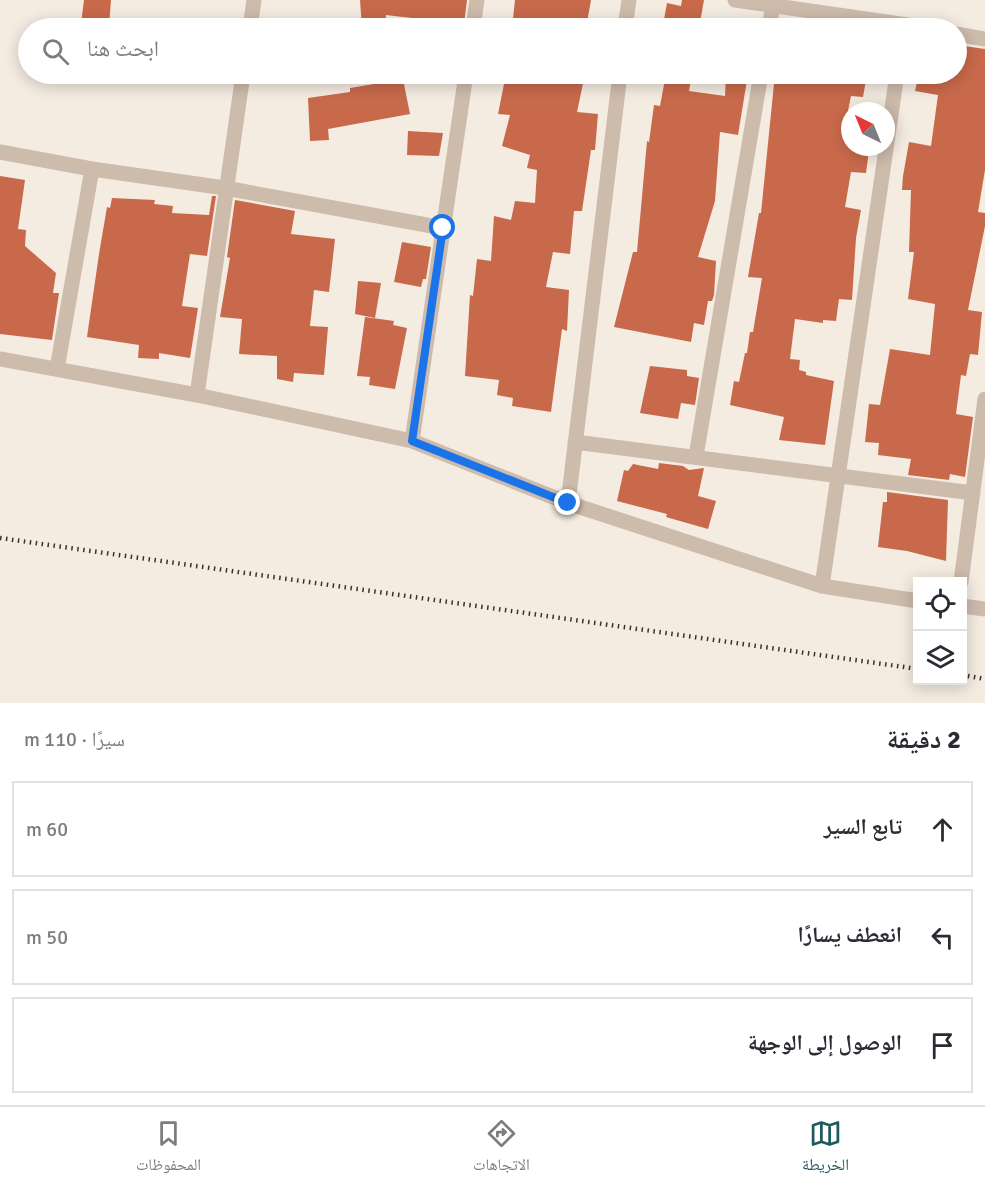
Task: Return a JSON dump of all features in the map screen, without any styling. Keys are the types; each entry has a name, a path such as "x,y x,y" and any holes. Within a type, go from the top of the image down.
{"street":[{"path":"251,18 254,0"},
{"path":"474,18 477,0"},
{"path":"627,18 629,0"},
{"path":"735,0 852,18"},
{"path":"771,18 773,6"},
{"path":"967,35 985,39"},
{"path":"197,395 241,84"},
{"path":"412,441 465,84"},
{"path":"568,503 619,84"},
{"path":"696,456 759,84"},
{"path":"822,586 896,84"},
{"path":"0,152 92,169 225,188 443,228"},
{"path":"57,369 92,169"},
{"path":"0,359 197,395 412,441 568,503 822,586 913,600"},
{"path":"962,577 985,399"},
{"path":"575,442 973,493"},
{"path":"967,607 985,609"}],"building":[{"path":"84,0 111,0 110,18 82,18"},
{"path":"360,0 467,0 465,18 412,18 386,15 386,18 361,18"},
{"path":"515,0 591,0 588,18 513,18"},
{"path":"682,0 704,0 701,18 664,18 667,3 681,6"},
{"path":"967,46 985,49 985,170 978,212 985,213 985,226 968,310 982,312 978,355 970,354 966,376 961,375 956,414 973,417 965,477 950,474 949,480 908,475 911,459 878,455 879,443 865,442 869,404 880,405 890,349 930,355 935,304 908,299 914,252 909,252 911,190 902,190 909,142 931,146 938,95 915,91 917,84 967,84"},
{"path":"374,84 404,84 410,114 328,129 329,140 310,141 308,98 350,92 350,88"},
{"path":"504,84 583,84 577,112 598,114 595,150 591,150 582,211 574,211 570,254 553,252 546,287 569,290 567,331 562,329 551,412 512,406 513,398 497,395 499,380 465,376 470,295 473,296 477,259 491,261 494,216 511,220 515,201 535,203 537,170 527,168 530,155 502,146 510,115 498,114"},
{"path":"664,84 690,84 689,91 725,96 726,84 746,84 738,135 720,132 715,201 698,257 716,261 714,295 712,301 708,301 704,325 694,323 691,342 614,327 633,252 637,252 647,141 649,142 654,105 660,106"},
{"path":"774,84 865,84 863,97 851,96 850,102 841,102 841,156 868,156 866,173 851,172 845,207 861,210 856,238 852,300 839,299 836,321 823,320 823,323 795,319 790,359 800,360 799,370 806,372 806,375 834,381 825,445 779,440 784,417 730,405 734,381 739,382 750,332 753,332 762,278 748,277 759,213 761,213"},
{"path":"408,131 443,133 439,156 407,155"},
{"path":"0,176 25,180 18,229 26,230 25,246 56,273 53,293 59,293 52,340 0,334"},
{"path":"212,196 216,196 207,256 190,254 182,306 198,308 190,358 159,353 159,359 138,358 139,345 87,337 107,207 110,208 112,198 155,200 154,204 173,206 172,213 209,215"},
{"path":"235,200 295,211 291,234 335,239 329,292 314,290 310,326 328,327 324,375 294,373 293,382 277,379 277,356 239,354 242,319 220,317 230,258 227,257"},
{"path":"402,242 431,247 426,279 423,279 421,287 394,282"},
{"path":"358,281 381,283 375,318 355,314"},
{"path":"365,317 394,321 393,325 407,328 395,389 369,385 370,377 357,376"},
{"path":"650,366 687,370 687,376 699,378 695,405 681,403 678,419 640,413"},
{"path":"659,463 683,466 689,470 704,468 698,496 716,501 708,529 666,517 667,514 617,501 624,470 628,471 633,464 658,469"},
{"path":"887,492 948,500 946,561 907,551 878,547 883,502 887,502"}],"railway":[{"path":"0,538 913,668"},
{"path":"967,676 985,679"}],"route":[{"path":"443,228 412,441 568,503"}]}
